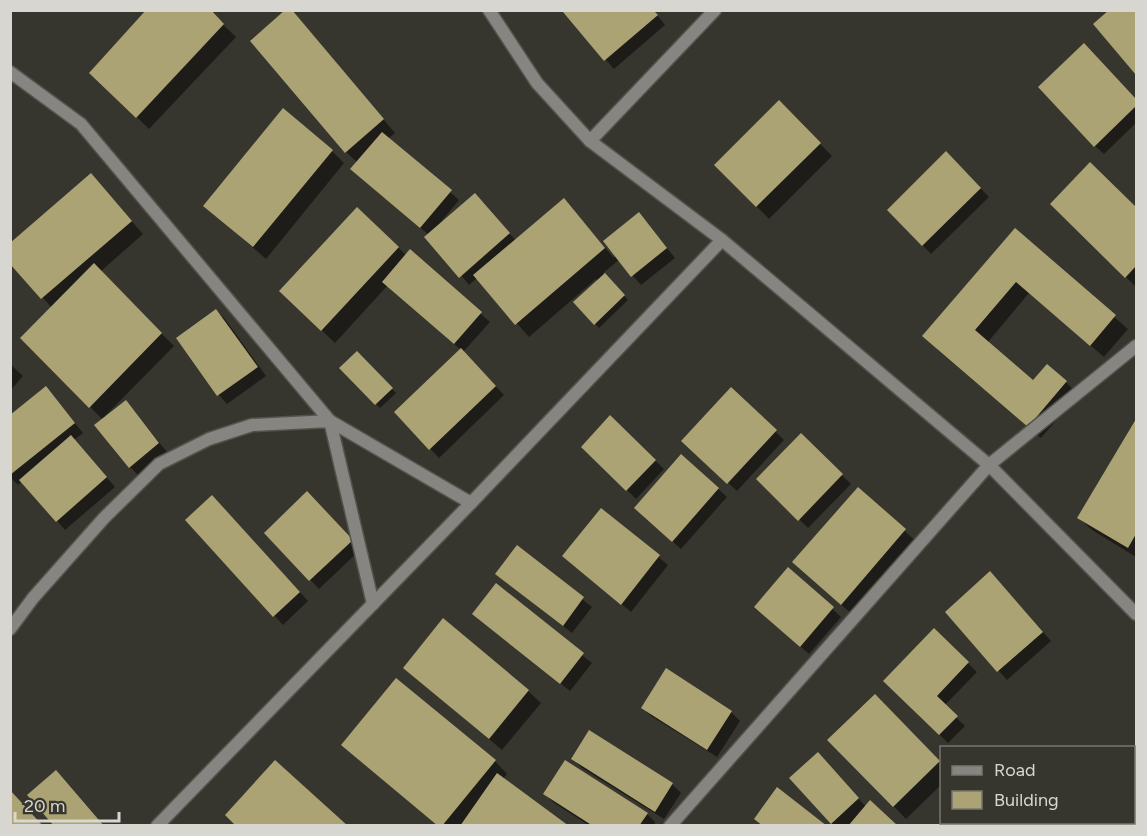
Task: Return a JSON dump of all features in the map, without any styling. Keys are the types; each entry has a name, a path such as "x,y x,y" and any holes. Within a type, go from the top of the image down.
{"street":[{"path":"489,10 537,83 590,141 722,240 989,465 1137,615"},
{"path":"590,141 715,10"},
{"path":"10,72 81,124 330,421 471,503"},
{"path":"157,825 374,604 722,240"},
{"path":"670,825 989,465 1137,346"},
{"path":"330,421 374,604"},
{"path":"10,629 33,598 104,518 159,464 209,439 252,425 330,421"}],"building":[{"path":"146,10 211,10 224,24 136,118 89,73"},
{"path":"285,10 292,10 384,119 345,153 250,41"},
{"path":"566,10 653,10 658,15 604,61 563,12"},
{"path":"1109,10 1136,10 1136,75 1093,24"},
{"path":"1084,43 1136,99 1136,106 1094,147 1038,87"},
{"path":"779,100 821,143 756,207 714,165"},
{"path":"283,108 333,150 253,247 203,206"},
{"path":"382,132 452,190 420,228 350,169"},
{"path":"946,151 981,188 922,246 887,210"},
{"path":"1090,162 1136,207 1136,266 1125,278 1050,204"},
{"path":"91,173 132,221 41,299 10,264 10,243"},
{"path":"475,193 510,233 459,278 424,237"},
{"path":"564,198 605,248 515,325 473,275"},
{"path":"357,207 399,247 321,331 279,291"},
{"path":"639,212 667,248 631,277 603,241"},
{"path":"1015,228 1116,315 1090,346 1016,282 975,330 1033,380 1047,364 1067,381 1028,427 922,336"},
{"path":"410,249 482,312 454,344 382,282"},
{"path":"94,263 162,333 89,408 20,338"},
{"path":"605,273 625,295 594,325 573,302"},
{"path":"216,309 258,367 217,396 176,338"},
{"path":"461,348 496,386 429,450 394,412"},
{"path":"357,351 393,388 375,405 339,368"},
{"path":"46,386 75,423 10,475 10,415"},
{"path":"731,387 777,430 727,484 681,441"},
{"path":"126,400 159,443 129,468 94,425"},
{"path":"610,415 656,460 626,491 581,447"},
{"path":"1136,419 1136,534 1128,548 1077,518"},
{"path":"801,433 843,474 798,521 756,479"},
{"path":"71,435 107,477 56,522 19,480"},
{"path":"681,454 719,488 672,542 634,508"},
{"path":"858,487 906,529 841,605 792,562"},
{"path":"307,491 353,540 309,581 264,533"},
{"path":"212,495 300,592 273,617 185,520"},
{"path":"601,508 660,555 621,605 562,556"},
{"path":"517,545 584,597 563,626 495,574"},
{"path":"788,567 834,607 800,647 754,607"},
{"path":"990,571 1043,632 997,672 945,612"},
{"path":"496,583 584,653 560,684 472,614"},
{"path":"443,618 529,690 489,739 403,668"},
{"path":"934,628 969,662 937,696 958,716 939,735 883,681"},
{"path":"666,668 732,711 707,750 641,708"},
{"path":"396,678 496,760 442,826 438,826 341,745"},
{"path":"875,694 940,761 893,807 827,740"},
{"path":"589,730 673,783 655,812 571,759"},
{"path":"818,752 859,798 831,824 789,778"},
{"path":"275,760 348,826 236,826 225,815"},
{"path":"565,760 648,813 639,826 593,826 543,794"},
{"path":"56,770 104,826 54,826 27,795"},
{"path":"497,773 569,826 460,826"},
{"path":"777,787 827,826 763,826 754,819"},
{"path":"10,790 43,826 10,826"},
{"path":"870,800 898,826 848,826"}]}
